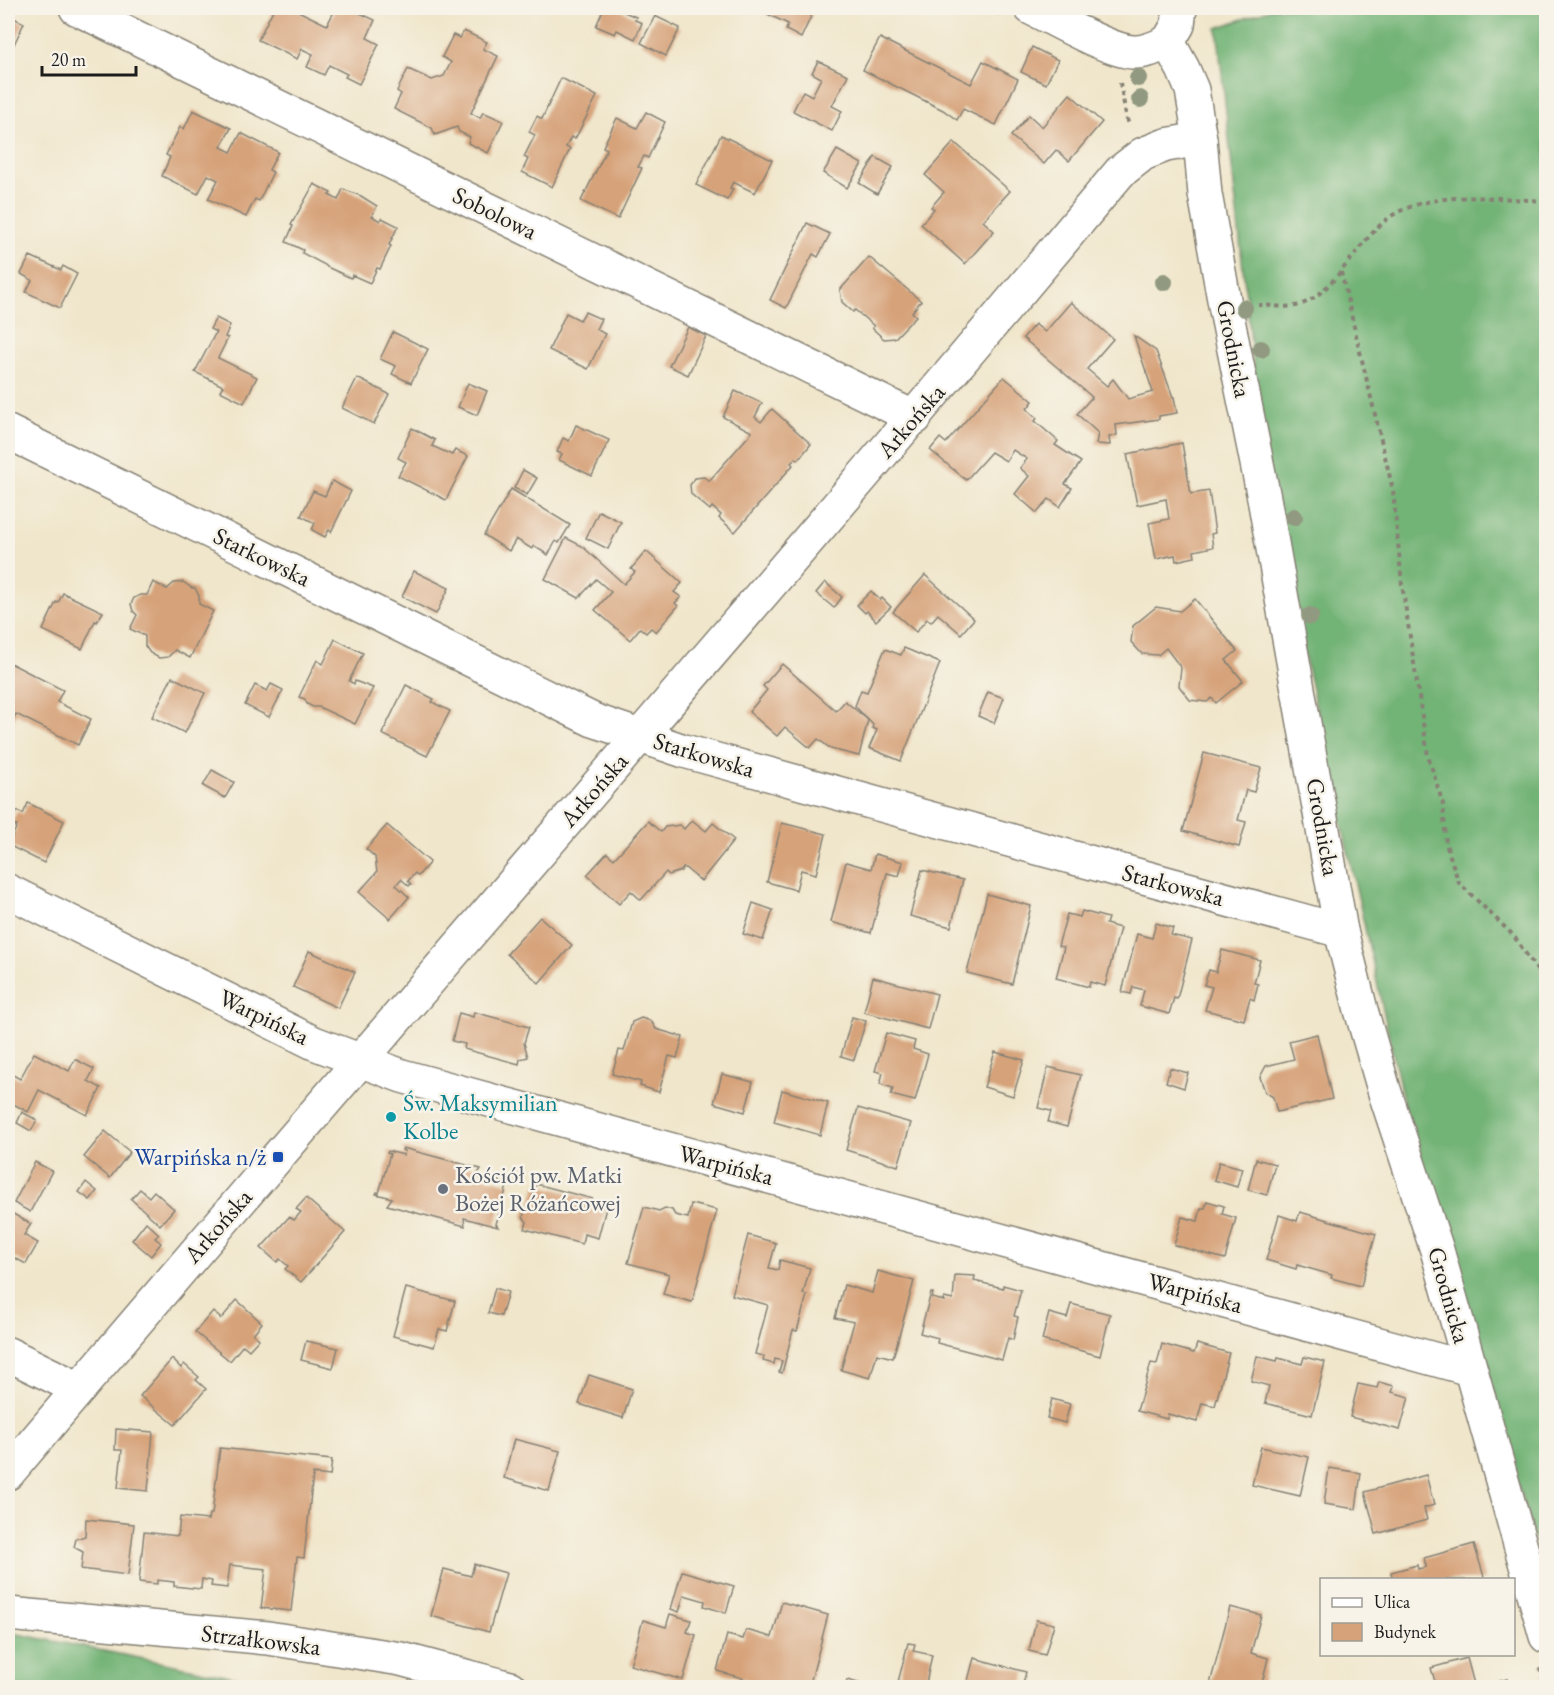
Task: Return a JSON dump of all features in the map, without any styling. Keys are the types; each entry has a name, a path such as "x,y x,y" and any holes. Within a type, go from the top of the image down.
{"street":[{"name":"Sobolowa","path":"76,8 915,418"},
{"path":"1031,8 1107,45 1131,52 1150,50 1168,42 1178,25 1180,8"},
{"name":"Grodnicka","path":"1168,42 1192,90 1200,139 1205,194 1264,498 1341,931 1385,1093 1437,1250 1546,1636"},
{"name":"Arkońska","path":"8,1473 360,1060 915,418 1120,172 1143,154 1166,145 1200,139"},
{"name":"Starkowska","path":"8,432 582,714 684,751 1341,931"},
{"name":"Warpińska","path":"8,891 314,1043 402,1076 1470,1369"},
{"path":"8,1354 79,1389"},
{"name":"Strzałkowska","path":"8,1614 268,1638 401,1659 510,1688"}],"path":[{"path":"1225,305 1296,306 1319,294 1341,272 1364,240 1397,213 1440,198 1546,201"},
{"path":"1341,272 1393,490 1402,584 1428,756 1443,804 1446,844 1459,883 1513,935 1546,983"}],"green space":[{"path":"1274,8 1546,8 1546,1576 1417,1163 1266,482 1217,28"},
{"path":"8,1632 286,1687 8,1687"}],"building":[{"path":"274,8 292,8 327,25 336,8 349,8 375,20 367,38 379,44 359,84 345,77 347,74 329,65 324,75 307,67 313,54 302,49 297,59 258,40"},
{"path":"604,8 615,8 636,17 635,20 642,23 635,39 617,30 615,34 596,26"},
{"path":"755,8 815,8 801,38 786,30 788,24"},
{"path":"8,15 24,23 10,53 8,51"},
{"path":"655,16 680,28 666,56 641,43"},
{"path":"464,31 487,42 483,49 498,56 471,113 480,118 483,112 503,121 488,153 468,143 470,137 459,132 457,127 435,135 432,128 394,109 401,94 397,91 408,69 432,80 444,76 451,62 442,57 453,35 460,38"},
{"path":"880,38 971,84 983,61 1018,79 996,125 963,109 957,120 943,110 863,70"},
{"path":"1032,47 1058,60 1046,84 1021,72"},
{"path":"818,61 848,75 832,106 842,111 832,131 793,111 803,91 812,96 821,78 812,73"},
{"path":"561,78 597,96 575,139 571,137 566,147 570,149 552,187 522,172 528,159 524,157 535,135 529,132 537,116 542,119"},
{"path":"1070,94 1102,122 1069,161 1056,150 1044,164 1011,136 1029,115 1042,127"},
{"path":"193,110 231,128 221,147 231,152 241,133 278,152 269,170 273,172 259,201 255,199 246,217 208,199 218,180 208,175 198,194 162,176 170,157 166,155 180,127 184,129"},
{"path":"646,112 665,122 648,158 644,156 638,167 642,168 618,219 581,201 607,149 603,147 617,118 637,128"},
{"path":"721,135 772,160 755,193 733,182 730,188 733,189 727,200 696,185"},
{"path":"954,142 1010,191 983,221 994,231 965,264 921,224 934,209 931,207 944,192 925,175"},
{"path":"837,150 862,164 847,188 823,173"},
{"path":"875,157 893,167 877,194 859,183"},
{"path":"314,184 331,193 329,195 338,200 343,189 361,196 377,206 372,216 398,226 380,269 377,268 370,283 352,275 351,278 327,267 302,253 303,250 286,242 293,226 291,225"},
{"path":"807,223 830,234 818,257 813,254 786,308 770,300"},
{"path":"30,256 61,270 63,266 77,274 60,308 26,292 32,280 21,274"},
{"path":"869,257 921,301 912,312 916,316 895,338 884,339 872,328 874,326 842,302 840,290"},
{"path":"1071,302 1113,339 1087,369 1107,386 1113,379 1128,399 1153,392 1134,336 1156,351 1174,397 1177,413 1159,416 1159,419 1116,425 1117,435 1109,437 1110,445 1096,444 1098,433 1077,414 1092,397 1023,338 1035,324 1045,332"},
{"path":"585,312 601,319 596,329 605,334 588,369 549,350 566,313 580,320"},
{"path":"216,318 230,325 225,337 228,338 218,358 257,377 244,403 220,391 223,386 195,372 216,332 210,329"},
{"path":"688,327 706,336 688,375 669,366"},
{"path":"393,332 428,349 411,383 392,374 396,366 380,359"},
{"path":"1004,377 1033,401 1027,409 1037,418 1035,421 1058,441 1055,445 1081,462 1065,484 1072,488 1060,507 1049,499 1037,513 1015,494 1029,476 1020,468 1027,459 1013,450 1006,461 991,452 966,480 930,450 940,438 946,443"},
{"path":"357,378 389,394 374,424 342,408"},
{"path":"468,383 487,391 477,415 458,407"},
{"path":"735,391 762,403 755,417 761,422 772,409 811,444 798,460 796,458 791,463 793,465 735,532 719,518 721,515 712,507 710,510 691,494 690,485 695,478 704,477 709,481 752,432 723,417"},
{"path":"576,425 609,440 592,476 559,460 562,454 557,452 563,438 569,441"},
{"path":"412,428 435,440 432,446 452,455 455,450 468,456 446,500 398,476 406,462 398,458"},
{"path":"1182,443 1191,494 1209,491 1215,533 1211,534 1213,547 1194,551 1195,557 1176,561 1175,555 1156,559 1149,523 1169,519 1166,499 1137,505 1127,454"},
{"path":"523,470 537,478 527,495 514,488"},
{"path":"332,481 351,491 331,532 329,530 325,537 312,530 315,523 301,516 313,491 325,496"},
{"path":"511,489 570,525 559,543 556,541 548,555 516,539 509,551 484,535"},
{"path":"599,511 621,522 608,549 586,538"},
{"path":"566,538 582,546 624,584 635,572 631,569 646,551 682,583 674,592 681,597 675,603 678,606 656,632 651,628 646,633 640,628 630,640 595,610 611,592 596,579 579,598 545,579"},
{"path":"414,571 449,588 436,614 402,597"},
{"path":"925,575 974,619 961,634 938,614 931,622 927,619 916,632 893,612"},
{"path":"153,582 167,589 174,583 183,582 195,588 199,596 199,604 213,611 190,658 175,650 168,657 159,658 150,653 145,646 145,636 130,629 137,615 131,604 134,598 147,595"},
{"path":"825,582 842,597 834,608 816,593"},
{"path":"871,591 891,607 876,621 867,611 865,613 857,605"},
{"path":"63,593 103,612 97,622 95,621 82,649 43,630 56,602 58,603"},
{"path":"1195,599 1237,651 1226,660 1243,681 1216,703 1212,698 1207,702 1190,700 1179,686 1181,668 1166,648 1158,655 1142,654 1131,642 1133,626 1156,607 1180,611"},
{"path":"335,639 363,653 349,681 373,688 355,724 319,707 313,707 307,704 305,699 299,697 317,660 323,664"},
{"path":"904,648 940,663 901,761 869,748 877,730 872,728 873,725 855,706 861,690 867,692 885,649 901,655"},
{"path":"8,662 63,690 57,702 91,719 78,745 16,714 11,725 8,723"},
{"path":"782,664 836,711 845,701 868,720 859,756 831,749 818,739 810,748 785,727 777,736 749,712 767,690 763,686"},
{"path":"172,677 205,693 185,733 152,717"},
{"path":"271,684 283,690 269,717 245,705 255,685 267,691"},
{"path":"406,685 434,699 432,702 450,711 427,756 382,734"},
{"path":"988,692 1004,698 994,723 978,716"},
{"path":"1204,753 1261,768 1254,792 1246,790 1238,820 1246,822 1239,847 1183,831"},
{"path":"212,770 234,782 225,798 203,786"},
{"path":"28,803 64,821 44,863 8,845 17,826 11,824 17,811 23,814"},
{"path":"692,820 706,831 713,823 734,840 701,881 684,867 681,871 669,875 666,872 641,900 631,891 619,904 587,875 607,853 614,859 648,821 661,832 665,827 680,825 684,829"},
{"path":"782,823 826,834 816,874 801,870 796,890 767,882"},
{"path":"387,825 430,862 418,876 415,873 408,881 411,884 409,886 401,879 396,885 409,897 390,919 359,892 377,872 375,857 366,849"},
{"path":"875,854 903,862 899,876 887,873 871,933 831,922 846,862 871,869"},
{"path":"922,870 963,880 951,927 910,916"},
{"path":"987,894 1031,906 1012,984 967,973"},
{"path":"753,903 773,910 763,940 743,934"},
{"path":"1082,911 1108,918 1106,924 1120,928 1105,986 1090,982 1089,987 1056,978 1064,947 1058,946 1067,914 1080,917"},
{"path":"540,917 572,945 539,983 507,954"},
{"path":"1156,923 1173,928 1171,935 1192,940 1177,999 1174,998 1169,1014 1140,1006 1144,990 1133,987 1131,994 1122,992 1137,934 1152,938"},
{"path":"1222,950 1260,960 1254,983 1258,984 1254,1000 1250,998 1244,1020 1205,1010 1212,987 1204,985 1209,970 1216,972"},
{"path":"309,951 355,972 338,1008 293,987"},
{"path":"873,977 937,994 928,1029 864,1012"},
{"path":"474,1012 529,1027 524,1043 528,1057 520,1059 519,1064 464,1049 465,1044 452,1041 459,1013 473,1017"},
{"path":"852,1017 866,1021 854,1060 841,1056"},
{"path":"641,1018 651,1021 656,1029 683,1037 677,1058 669,1056 659,1092 640,1086 641,1082 612,1074 619,1050 624,1051 632,1022"},
{"path":"886,1033 915,1041 913,1049 928,1054 915,1101 891,1095 893,1088 880,1084 883,1073 875,1071"},
{"path":"1317,1034 1332,1099 1277,1112 1273,1097 1265,1092 1260,1077 1266,1066 1294,1059 1289,1041"},
{"path":"995,1052 1024,1060 1013,1096 984,1087"},
{"path":"34,1053 69,1071 75,1059 94,1069 88,1081 101,1088 87,1115 39,1090 28,1112 8,1101 8,1072 20,1079"},
{"path":"1048,1067 1081,1075 1067,1127 1048,1122 1051,1111 1038,1108"},
{"path":"1170,1068 1188,1073 1184,1088 1166,1082"},
{"path":"722,1074 753,1082 745,1112 714,1103"},
{"path":"782,1090 828,1103 820,1135 774,1122"},
{"path":"858,1108 911,1123 898,1166 846,1150"},
{"path":"22,1112 37,1120 31,1131 17,1123"},
{"path":"105,1131 130,1152 110,1178 84,1157"},
{"name":"Kościół pw. Matki Bożej Różańcowej","path":"403,1148 481,1169 477,1175 510,1184 509,1187 507,1186 496,1224 498,1227 464,1218 465,1226 387,1205 392,1198 376,1194 379,1193 390,1154 387,1153 388,1151 404,1155"},
{"path":"1256,1159 1275,1164 1267,1195 1248,1190"},
{"path":"35,1162 52,1171 30,1212 14,1203"},
{"path":"1219,1162 1242,1168 1237,1187 1214,1180"},
{"path":"86,1182 97,1191 90,1200 79,1192"},
{"path":"536,1184 593,1199 592,1204 606,1208 598,1238 584,1234 582,1244 525,1229 527,1222 523,1217 525,1210 530,1207"},
{"path":"140,1189 149,1197 154,1191 174,1209 160,1225 131,1199"},
{"path":"306,1198 345,1232 301,1282 285,1269 288,1266 280,1259 277,1262 261,1248 289,1217 294,1220 301,1212 296,1209"},
{"path":"1207,1201 1224,1206 1222,1214 1236,1218 1225,1259 1174,1245 1182,1217 1198,1221 1201,1208 1205,1208"},
{"path":"691,1204 717,1210 692,1302 663,1294 669,1274 628,1263 644,1207 659,1211 665,1208 672,1210 675,1215 688,1218"},
{"path":"8,1211 31,1224 24,1235 38,1243 26,1264 13,1257 8,1266"},
{"path":"1300,1212 1376,1234 1361,1286 1297,1265 1296,1269 1266,1260 1279,1215 1297,1221"},
{"path":"146,1222 159,1234 155,1238 161,1243 151,1256 132,1240"},
{"path":"748,1235 776,1243 769,1268 778,1270 780,1260 810,1268 803,1294 807,1295 797,1331 793,1330 782,1373 779,1372 782,1361 775,1359 774,1364 763,1361 764,1356 755,1354 768,1305 732,1295"},
{"path":"878,1271 914,1281 893,1358 877,1354 870,1378 841,1370 854,1322 835,1318 844,1285 872,1293"},
{"path":"955,1275 975,1276 974,1281 1021,1290 1014,1316 1018,1317 1013,1340 1008,1338 1002,1360 937,1343 938,1338 920,1333 931,1293 933,1293 932,1298 944,1301 944,1298 953,1300"},
{"path":"406,1288 455,1301 447,1331 439,1329 434,1347 393,1336"},
{"path":"495,1288 508,1292 501,1316 488,1313"},
{"path":"237,1300 262,1323 253,1334 259,1339 249,1350 243,1345 230,1361 195,1332 213,1311 221,1319"},
{"path":"1071,1304 1110,1314 1100,1356 1042,1340 1049,1313 1067,1318"},
{"path":"306,1341 338,1348 333,1368 301,1360"},
{"path":"1162,1344 1194,1353 1197,1344 1229,1353 1215,1406 1202,1403 1197,1422 1168,1414 1167,1419 1137,1411 1151,1363 1157,1364"},
{"path":"1257,1356 1302,1364 1304,1357 1325,1362 1312,1415 1265,1403 1269,1386 1251,1381"},
{"path":"172,1359 181,1368 184,1364 199,1377 196,1380 206,1389 175,1425 140,1396"},
{"path":"589,1375 632,1389 623,1418 579,1404"},
{"path":"1379,1382 1394,1386 1392,1392 1409,1397 1400,1430 1350,1417 1358,1384 1377,1388"},
{"path":"1052,1399 1070,1404 1065,1423 1047,1418"},
{"path":"116,1429 153,1432 148,1491 118,1488 122,1450 115,1450"},
{"path":"514,1439 560,1451 549,1491 504,1478"},
{"path":"1261,1447 1309,1457 1300,1496 1252,1485"},
{"path":"220,1448 332,1460 330,1476 313,1474 304,1558 297,1557 291,1611 261,1608 266,1569 230,1565 227,1588 211,1586 212,1581 202,1579 201,1589 174,1586 174,1582 157,1580 157,1584 139,1582 144,1532 178,1536 180,1517 208,1520 209,1514 212,1514"},
{"path":"1329,1468 1361,1473 1356,1509 1324,1504"},
{"path":"1426,1475 1434,1505 1424,1508 1427,1520 1376,1534 1365,1492"},
{"path":"86,1519 134,1524 128,1575 81,1569 83,1552 74,1547 76,1539 85,1536"},
{"path":"1474,1544 1484,1578 1392,1578 1391,1572 1417,1565 1418,1569 1426,1567 1424,1558"},
{"path":"474,1564 506,1573 489,1632 431,1616 444,1569 471,1576"},
{"path":"682,1571 734,1586 726,1613 704,1606 705,1601 684,1595 679,1612 671,1609"},
{"path":"782,1602 828,1615 809,1688 777,1688 717,1671 727,1635 743,1639 746,1630 772,1637"},
{"path":"1230,1607 1261,1615 1251,1653 1268,1658 1261,1688 1209,1688"},
{"path":"670,1614 691,1620 687,1632 696,1635 683,1680 630,1665 643,1620 666,1627"},
{"path":"1036,1620 1054,1624 1045,1655 1029,1651"},
{"path":"908,1643 915,1644 913,1651 932,1655 925,1688 897,1686"},
{"path":"974,1658 1026,1672 1022,1688 966,1688"},
{"path":"1467,1658 1475,1688 1437,1688 1431,1668"},
{"path":"1507,1679 1509,1688 1479,1688 1479,1687"},
{"path":"847,1680 862,1684 861,1688 845,1688"}],"place":[{"name":"Św. Maksymilian Kolbe","path":"391,1117"},
{"name":"Warpińska n/ż","path":"278,1157"},
{"name":"Kościół pw. Matki Bożej Różańcowej","path":"443,1189"}]}
